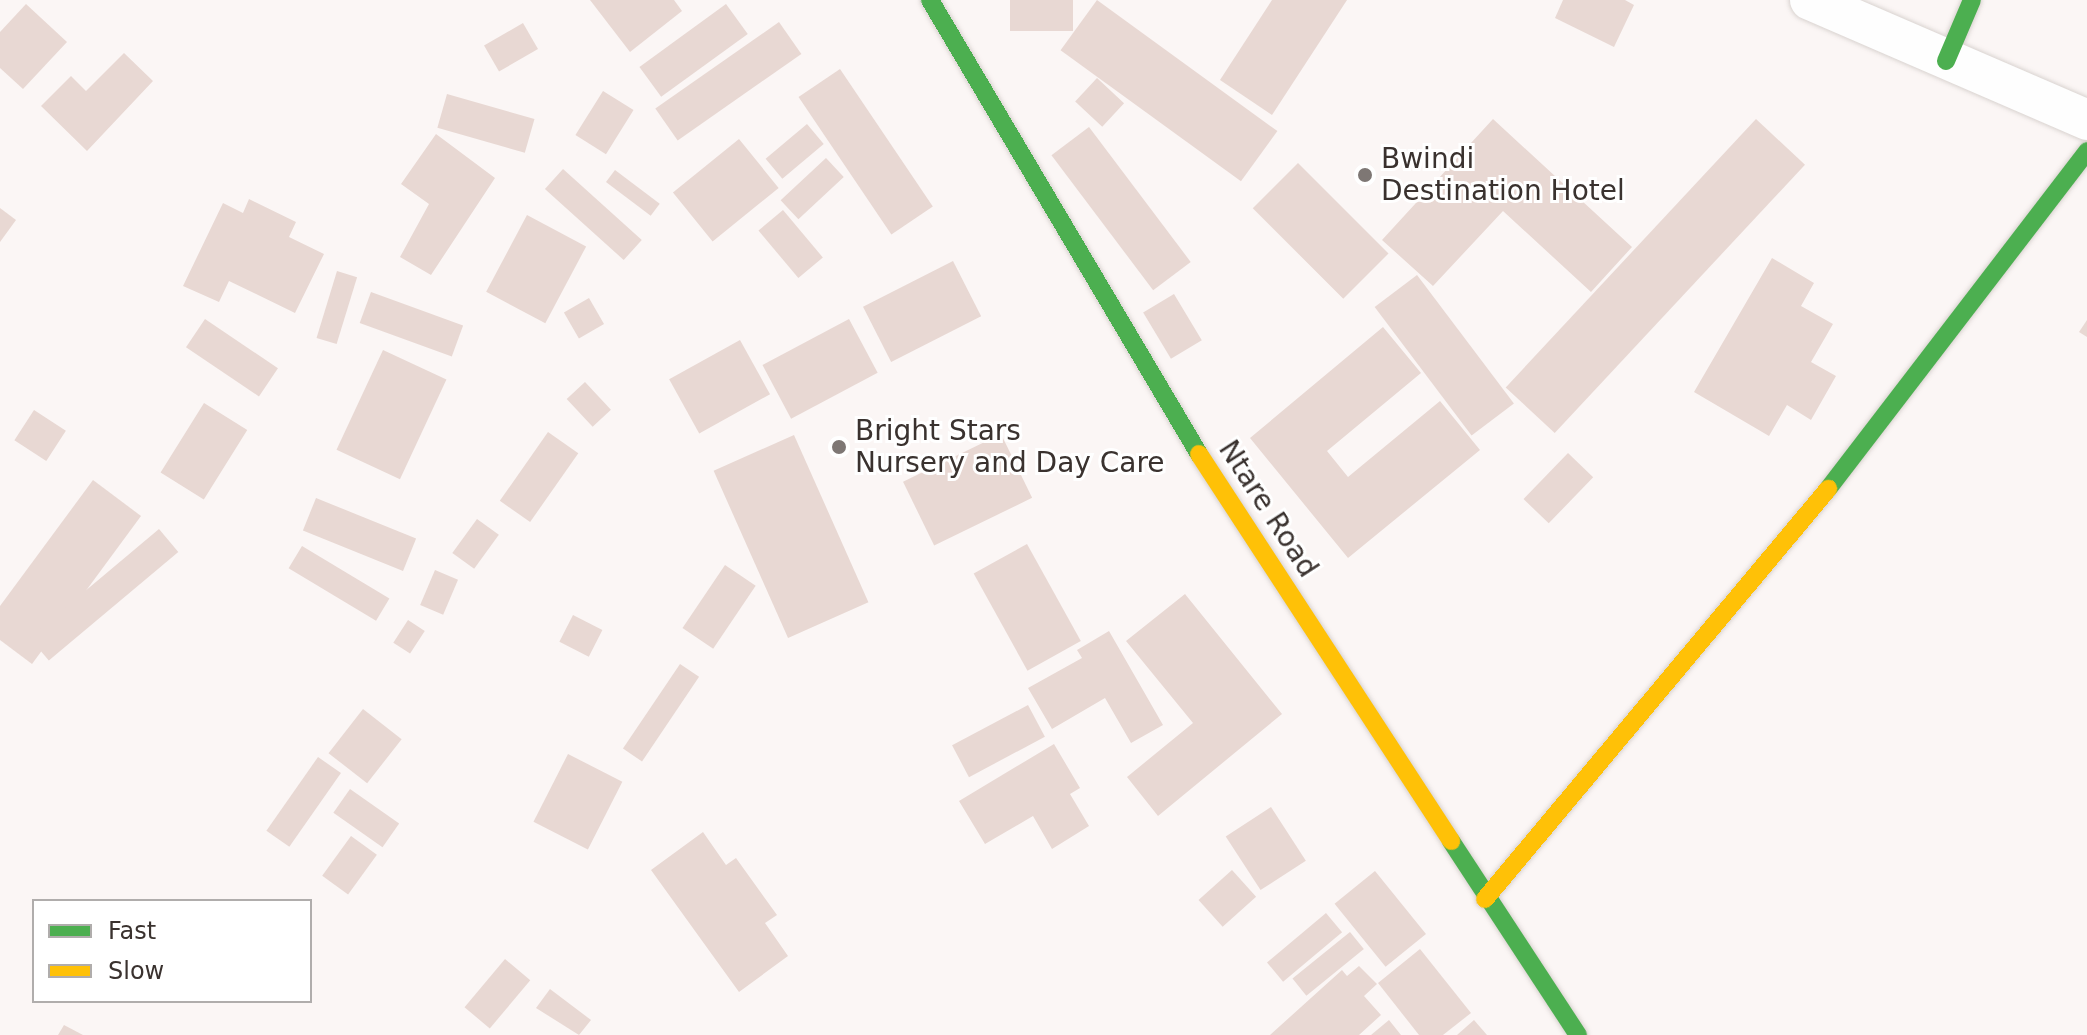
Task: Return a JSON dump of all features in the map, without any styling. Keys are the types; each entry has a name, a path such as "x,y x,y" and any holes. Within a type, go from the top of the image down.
{"main road":[{"name":"Ntare Road","path":"930,0 1203,461 1485,899 1578,1035"},
{"path":"1946,61 1972,0"},
{"path":"1485,899 1807,516 2087,151"}],"street":[{"path":"1810,0 2087,120"}],"building":[{"path":"590,0 674,0 682,11 630,52"},
{"path":"1010,0 1073,0 1073,31 1010,31"},
{"path":"1097,0 1277,131 1241,181 1061,50"},
{"path":"1272,0 1347,0 1272,115 1220,80"},
{"path":"1563,0 1625,0 1634,5 1614,47 1555,18"},
{"path":"26,4 67,42 23,89 0,68 0,32"},
{"path":"726,4 748,34 661,97 639,67"},
{"path":"779,22 801,54 678,141 655,109"},
{"path":"523,23 538,49 499,71 484,46"},
{"path":"124,53 153,81 87,151 41,106 71,76 86,91"},
{"path":"840,69 933,207 891,235 799,97"},
{"path":"1097,78 1124,103 1102,127 1075,101"},
{"path":"603,91 634,110 606,154 575,135"},
{"path":"447,94 534,119 525,153 437,128"},
{"path":"1493,119 1632,247 1591,292 1503,211 1433,286 1382,240"},
{"path":"1756,119 1805,165 1555,433 1506,387"},
{"path":"807,124 824,144 782,179 766,159"},
{"path":"1089,127 1191,262 1153,290 1051,155"},
{"path":"436,134 495,178 431,275 400,257 429,204 401,184"},
{"path":"739,139 779,188 713,241 673,192"},
{"path":"826,158 844,177 798,219 781,200"},
{"path":"1298,163 1389,254 1343,299 1253,208"},
{"path":"563,169 642,240 624,260 545,189"},
{"path":"615,170 660,204 651,216 606,182"},
{"path":"249,199 296,222 289,237 324,254 295,313 229,281 219,302 183,286 223,203 243,213"},
{"path":"0,208 16,220 0,242"},
{"path":"783,210 823,257 798,278 758,231"},
{"path":"527,215 586,246 545,323 486,292"},
{"path":"1772,258 1814,283 1801,306 1833,324 1811,362 1836,376 1811,420 1787,405 1769,436 1694,392"},
{"path":"953,261 981,316 891,362 863,307"},
{"path":"337,271 357,277 337,344 317,338"},
{"path":"1417,275 1514,404 1472,435 1375,307"},
{"path":"371,292 463,326 452,357 360,323"},
{"path":"1174,294 1202,340 1171,359 1143,313"},
{"path":"589,298 604,324 579,338 564,312"},
{"path":"205,319 278,368 259,396 186,347"},
{"path":"849,319 878,373 791,419 762,365"},
{"path":"2087,320 2087,337 2079,332"},
{"path":"1383,327 1421,373 1327,451 1348,477 1440,401 1480,450 1348,558 1250,438"},
{"path":"740,340 770,394 699,433 669,379"},
{"path":"383,350 446,380 400,479 337,450"},
{"path":"585,382 611,410 593,427 567,399"},
{"path":"204,403 247,430 204,500 161,473"},
{"path":"34,410 66,431 46,461 14,440"},
{"path":"548,432 578,453 530,522 500,501"},
{"path":"1001,434 1032,498 934,546 903,482"},
{"path":"794,435 868,602 788,638 714,471"},
{"path":"1568,453 1593,477 1549,523 1524,499"},
{"path":"93,480 141,516 32,664 0,640 0,606"},
{"path":"316,498 416,538 403,571 303,530"},
{"path":"477,519 499,535 474,569 452,553"},
{"path":"159,529 178,552 49,661 30,638"},
{"path":"1027,544 1081,641 1027,671 974,574"},
{"path":"302,546 389,599 376,621 289,568"},
{"path":"725,565 756,586 713,649 683,628"},
{"path":"435,570 458,580 443,615 420,605"},
{"path":"1185,594 1282,714 1158,816 1127,777 1193,723 1126,641"},
{"path":"573,615 602,630 589,657 559,642"},
{"path":"408,620 425,631 410,654 393,643"},
{"path":"1109,631 1163,725 1131,743 1105,698 1052,729 1028,688 1082,658 1077,650"},
{"path":"680,664 699,677 642,761 623,749"},
{"path":"1028,705 1045,737 969,777 952,745"},
{"path":"363,709 402,739 367,783 329,753"},
{"path":"1054,744 1080,788 1070,794 1089,826 1052,849 1033,816 985,844 959,801"},
{"path":"568,754 622,782 588,849 533,822"},
{"path":"318,757 341,773 289,847 266,831"},
{"path":"350,789 399,823 383,847 333,813"},
{"path":"1271,807 1306,861 1261,890 1226,836"},
{"path":"703,832 726,865 736,858 777,915 765,923 788,956 739,992 651,870"},
{"path":"351,836 377,855 348,894 322,876"},
{"path":"1232,870 1256,897 1223,927 1199,900"},
{"path":"1375,871 1426,934 1386,967 1335,904"},
{"path":"1326,913 1342,932 1283,982 1267,962"},
{"path":"1350,932 1364,949 1306,996 1292,979"},
{"path":"1420,949 1471,1013 1443,1035 1419,1035 1378,983"},
{"path":"505,959 530,980 490,1028 465,1007"},
{"path":"1359,966 1377,984 1364,996 1381,1015 1359,1035 1270,1035 1342,970 1347,976"},
{"path":"550,989 591,1020 579,1035 536,1008"},
{"path":"1389,1020 1401,1035 1371,1035"},
{"path":"1474,1020 1487,1035 1457,1035"},
{"path":"64,1025 83,1035 58,1035"}],"traffic: fast":[{"path":"930,0 1199,454"},
{"path":"1946,61 1972,0"},
{"path":"1828,489 2087,151"},
{"path":"1451,841 1578,1035"}],"traffic: slow":[{"path":"1199,454 1451,841"},
{"path":"1485,899 1828,489"}],"place":[{"name":"Bwindi Destination Hotel","path":"1365,175"},
{"name":"Bright Stars Nursery and Day Care","path":"839,447"}]}
